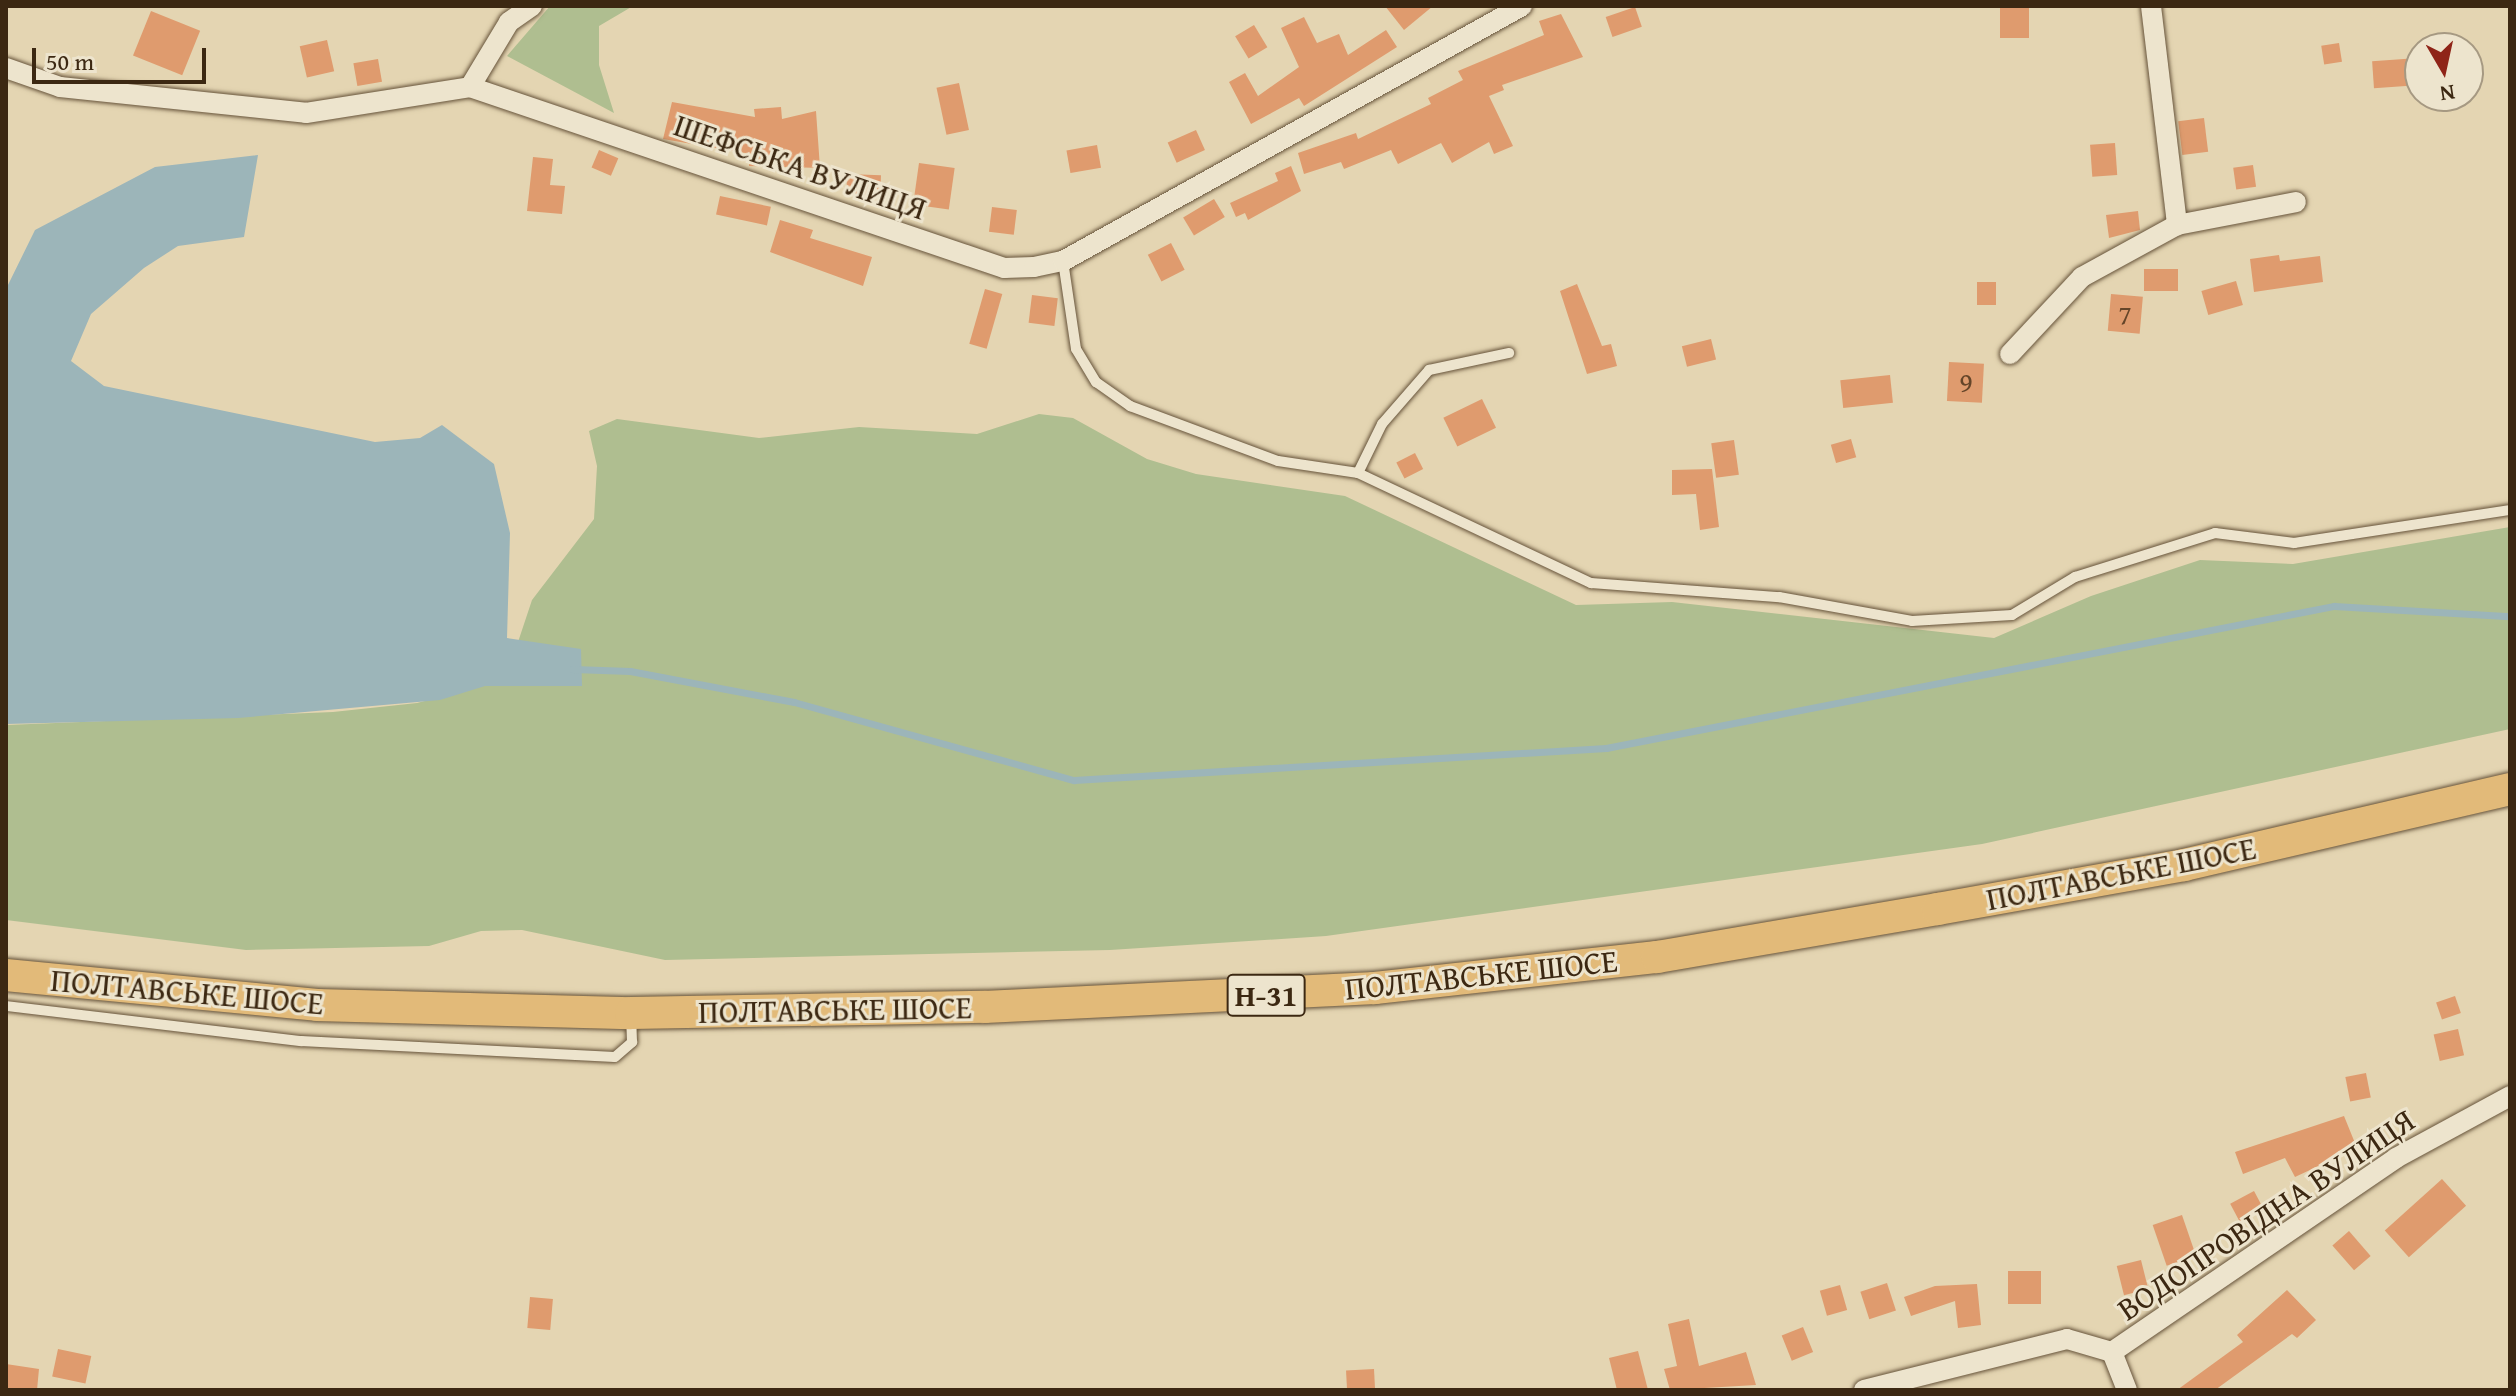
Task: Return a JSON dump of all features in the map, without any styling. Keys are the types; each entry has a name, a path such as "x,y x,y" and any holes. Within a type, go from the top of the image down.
{"main road":[{"name":"ПОЛТАВСЬКЕ ШОСЕ","path":"6,975 317,1005 631,1013 1183,1000 1375,988 1657,957 2184,865 2510,789"}],"street":[{"path":"470,87 509,22 532,6"},
{"name":"ШЕФСЬКА ВУЛИЦЯ","path":"6,68 60,87 306,113 470,87 1004,268 1063,261 1522,6"},
{"path":"2151,6 2177,225"},
{"path":"2010,354 2082,277 2177,225 2296,202"},
{"name":"ВОДОПРОВІДНА ВУЛИЦЯ","path":"1864,1390 2067,1339 2112,1352 2396,1158 2510,1096"},
{"path":"2112,1352 2127,1390"}],"lane":[{"path":"1063,261 1076,349 1096,382 1118,398 1278,461 1358,473 1591,583 1779,597 1912,621 2012,615 2075,577 2215,533 2294,543 2510,510"},
{"path":"1358,473 1382,424 1429,370 1509,353"},
{"path":"6,1006 301,1041 615,1057 632,1042 631,1013"}],"green space":[{"path":"550,6 633,6 599,26 599,65 614,113 507,56"},
{"path":"1039,414 1073,418 1147,459 1196,474 1345,496 1576,605 1672,602 1994,638 2091,596 2200,560 2293,564 2510,527 2510,729 1982,844 1326,936 1110,950 665,960 522,930 481,931 429,946 246,950 6,920 6,725 333,712 417,703 494,683 514,654 532,600 594,519 597,466 589,431 617,419 759,438 859,427 977,434"}],"water":[{"path":"258,155 244,237 178,246 144,268 91,314 71,361 104,386 375,442 420,438 442,425 494,464 510,533 507,638 581,649 582,686 485,686 440,700 238,718 6,724 6,289 35,230 155,167"}],"building":[{"path":"1385,6 1433,6 1404,30"},
{"path":"2000,6 2029,6 2029,38 2000,38"},
{"path":"1635,7 1642,27 1613,37 1606,17"},
{"path":"151,11 200,31 182,75 133,56"},
{"path":"1561,14 1583,57 1502,85 1504,90 1489,96 1513,146 1494,154 1489,142 1452,163 1441,143 1398,164 1391,150 1344,169 1341,162 1304,174 1298,153 1356,133 1358,139 1431,104 1428,98 1463,80 1458,71 1544,35 1539,21"},
{"path":"1304,17 1317,43 1339,34 1348,55 1386,30 1397,47 1304,106 1299,98 1251,124 1229,82 1245,73 1258,96 1299,67 1281,28"},
{"path":"1254,25 1267,47 1249,59 1235,36"},
{"path":"327,40 334,71 307,77 300,46"},
{"path":"2339,43 2342,62 2324,65 2321,46"},
{"path":"378,59 382,82 357,86 353,63"},
{"path":"2404,59 2404,86 2374,88 2372,61"},
{"path":"959,83 969,130 946,135 937,88"},
{"path":"672,102 755,117 754,109 781,107 782,119 816,111 820,168 749,166 750,154 663,139"},
{"path":"2204,118 2208,152 2182,155 2178,121"},
{"path":"1196,130 1205,150 1177,163 1168,143"},
{"path":"2115,143 2117,175 2092,177 2090,145"},
{"path":"1097,145 1101,168 1070,173 1066,150"},
{"path":"599,150 618,158 611,176 592,167"},
{"path":"533,157 553,159 550,185 565,186 562,214 527,211"},
{"path":"919,163 955,168 949,210 913,205"},
{"path":"2253,165 2256,187 2236,190 2233,168"},
{"path":"1291,166 1301,191 1248,220 1245,213 1236,217 1230,203 1278,181 1275,173"},
{"path":"847,174 881,175 880,195 846,194"},
{"path":"720,196 771,207 767,225 716,215"},
{"path":"1214,199 1225,217 1194,236 1183,218"},
{"path":"992,207 1017,210 1014,235 989,232"},
{"path":"2138,211 2140,230 2109,238 2106,215"},
{"path":"780,220 813,230 810,238 872,257 863,286 770,252"},
{"path":"1171,243 1185,270 1161,282 1148,255"},
{"path":"2279,255 2280,261 2320,256 2323,282 2254,292 2250,259"},
{"path":"2144,269 2178,269 2178,291 2144,291"},
{"path":"2236,281 2243,305 2208,315 2201,291"},
{"path":"1977,282 1996,282 1996,305 1977,305"},
{"path":"1577,284 1602,346 1611,344 1617,366 1587,374 1560,291"},
{"path":"985,289 1002,294 987,349 969,344"},
{"path":"2111,294 2143,297 2140,334 2108,331"},
{"path":"1032,295 1058,298 1054,326 1029,323"},
{"path":"1711,339 1716,359 1687,367 1682,346"},
{"path":"1949,362 1984,364 1982,403 1947,401"},
{"path":"1890,375 1893,403 1843,408 1840,380"},
{"path":"1482,399 1496,428 1457,447 1443,418"},
{"path":"1851,439 1856,457 1836,463 1831,445"},
{"path":"1734,440 1739,475 1716,478 1711,443"},
{"path":"1415,453 1423,469 1404,479 1396,463"},
{"path":"1712,469 1719,527 1700,530 1696,494 1672,495 1672,470"},
{"path":"2455,996 2461,1013 2442,1020 2436,1003"},
{"path":"2458,1029 2464,1055 2440,1061 2434,1035"},
{"path":"2366,1073 2371,1098 2350,1102 2345,1077"},
{"path":"2344,1116 2357,1148 2295,1177 2285,1158 2243,1174 2235,1152"},
{"path":"2442,1179 2466,1206 2409,1257 2385,1231"},
{"path":"2254,1191 2264,1210 2240,1222 2230,1204"},
{"path":"2182,1215 2196,1256 2167,1266 2153,1225"},
{"path":"2349,1231 2371,1256 2354,1270 2332,1245"},
{"path":"2141,1260 2148,1289 2124,1295 2117,1266"},
{"path":"2008,1271 2041,1271 2041,1304 2008,1304"},
{"path":"1887,1283 1896,1311 1869,1319 1860,1292"},
{"path":"1977,1284 1981,1325 1958,1328 1955,1301 1911,1316 1904,1297 1935,1286"},
{"path":"1840,1285 1847,1310 1827,1316 1820,1291"},
{"path":"2287,1290 2316,1320 2297,1338 2292,1334 2215,1390 2177,1390 2243,1342 2237,1335"},
{"path":"530,1297 553,1299 550,1330 527,1328"},
{"path":"1689,1319 1699,1366 1746,1352 1756,1385 1670,1390 1664,1369 1677,1366 1668,1324"},
{"path":"1803,1327 1813,1352 1792,1361 1782,1336"},
{"path":"58,1349 91,1356 85,1383 52,1376"},
{"path":"1638,1351 1648,1390 1617,1390 1609,1358"},
{"path":"6,1364 39,1369 37,1390 6,1390"},
{"path":"1374,1369 1375,1388 1347,1389 1346,1370"}],"waterway":[{"path":"573,669 630,671 794,702 1074,780 1606,748 2334,606 2510,616"}]}
